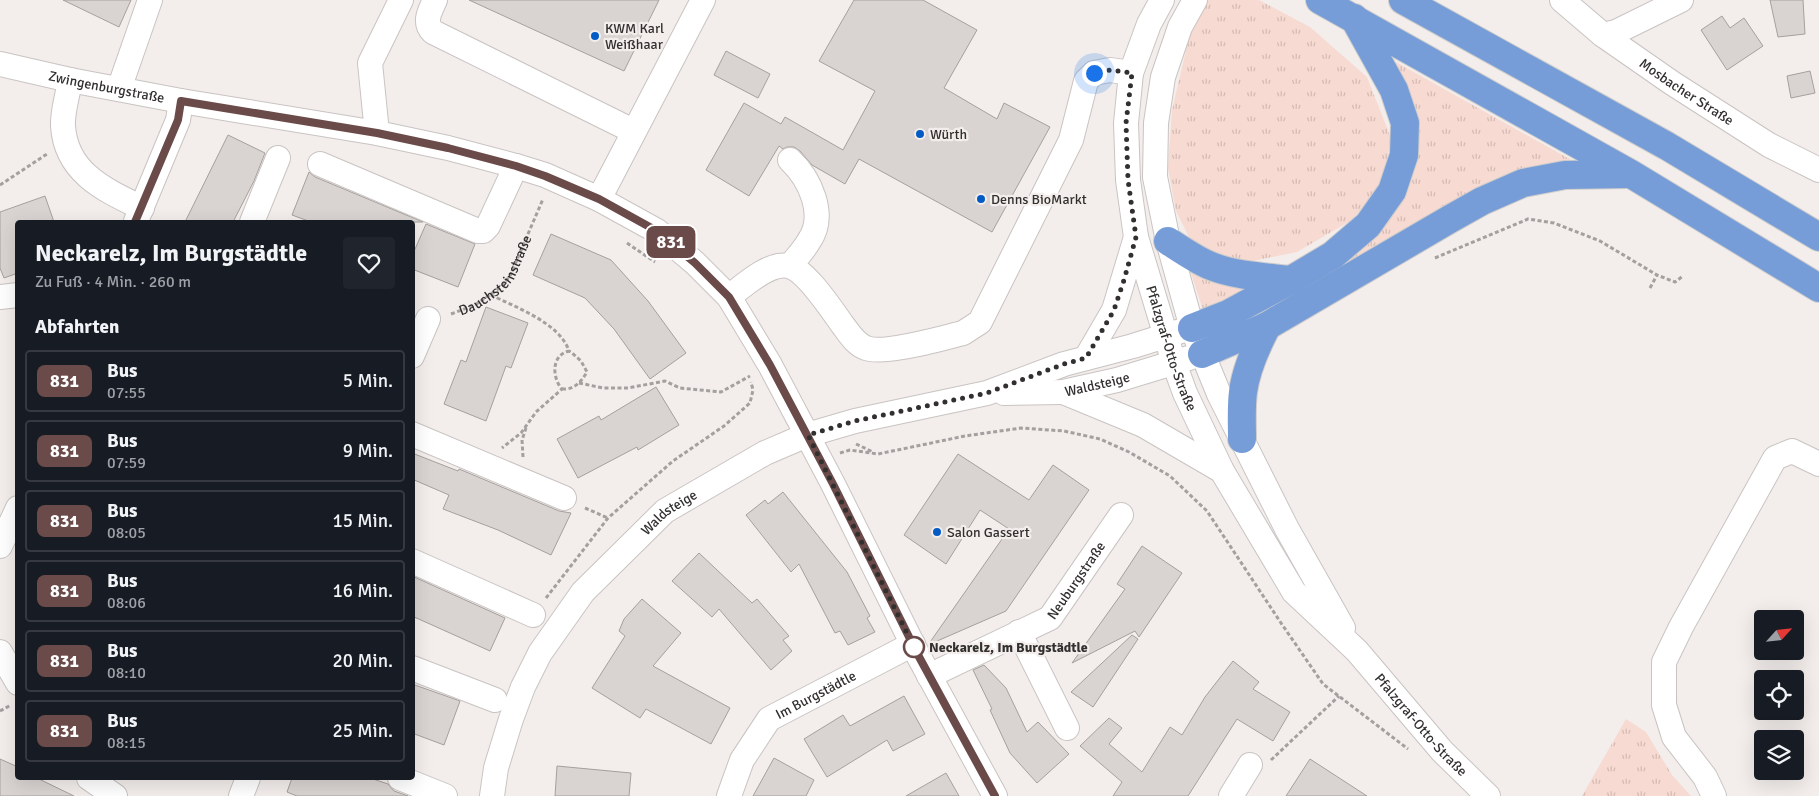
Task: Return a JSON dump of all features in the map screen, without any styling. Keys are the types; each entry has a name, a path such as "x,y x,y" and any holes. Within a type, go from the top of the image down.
{"highway":[{"path":"1320,0 1630,174 1819,288"},
{"path":"1403,0 1667,146 1819,237"},
{"path":"1192,328 1228,314 1333,255 1368,225 1392,191 1404,155 1405,123 1394,90 1354,18"},
{"path":"1202,354 1267,326 1482,201 1523,183 1565,175 1630,174"},
{"path":"1168,240 1186,253 1211,266 1230,271 1291,280"},
{"path":"1242,439 1242,393 1247,370 1258,342 1267,326"}],"street":[{"path":"119,89 150,0"},
{"path":"377,133 370,63 401,0"},
{"path":"436,0 427,20 433,32 633,130"},
{"path":"599,199 633,130 703,0"},
{"name":"Pfalzgraf-Otto-Straße","path":"1162,0 1149,24 1132,73 1126,123 1128,180 1136,237 1174,363 1185,393 1222,471 1294,592 1357,651 1442,751 1488,796"},
{"name":"Pfalzgraf-Otto-Straße","path":"1195,0 1180,27 1163,77 1156,123 1155,177 1168,240 1192,328 1218,394 1287,529 1357,651"},
{"name":"Mosbacher Straße","path":"1562,0 1603,35 1672,83 1769,146 1819,170"},
{"path":"1603,35 1616,32 1681,0"},
{"name":"Zwingenburgstraße","path":"0,64 70,80 181,101 377,133 448,148 516,166 599,199 657,231 695,263 729,297 770,365 808,435"},
{"path":"790,266 816,289 855,341 868,349 890,348 963,333 972,328 980,322 1071,140 1086,81 1094,73 1110,70 1132,73"},
{"path":"70,80 63,124 65,142 71,156 86,175 139,215 178,120 181,101"},
{"path":"253,220 278,158"},
{"path":"729,297 759,274 774,268 790,266 810,241 817,220 815,202 809,185 790,160"},
{"path":"320,164 478,231 483,231 488,226 516,166"},
{"path":"1086,358 1114,310 1136,237"},
{"path":"0,297 15,295"},
{"path":"415,349 428,319"},
{"name":"Waldsteige","path":"492,796 496,768 523,687 540,653 584,592 665,511 765,453 808,435 855,421 987,393 1064,364 1166,337 1192,328"},
{"name":"Waldsteige","path":"987,393 1063,392 1117,380 1202,354"},
{"path":"1063,392 1142,425 1222,471"},
{"path":"415,435 564,498"},
{"path":"808,435 912,644 995,796"},
{"path":"1714,796 1705,778 1674,737 1664,705 1664,662 1677,634 1775,458 1792,451 1819,464"},
{"name":"Neuburgstraße","path":"929,676 1050,618 1121,515"},
{"path":"0,546 15,518"},
{"path":"415,562 533,615"},
{"path":"1019,632 1067,728"},
{"name":"Im Burgstädtle","path":"729,796 742,760 769,719 912,644"},
{"path":"0,652 15,678"},
{"path":"415,669 495,700"},
{"path":"1674,737 1724,782 1730,796"},
{"path":"1231,796 1250,765"},
{"path":"92,780 115,796"},
{"path":"241,796 247,780"},
{"path":"405,780 445,796"}],"path":[{"path":"0,185 65,142"},
{"name":"Dauchsteinstraße","path":"428,319 455,313 475,305 501,287 510,276 544,196"},
{"path":"1427,262 1528,219 1554,224 1600,241 1657,275 1675,282 1683,276"},
{"path":"623,241 661,266"},
{"path":"1650,288 1657,275"},
{"path":"491,295 541,320 553,329 566,345 568,351 581,361 587,372 579,383 569,389 562,389 536,412 521,433 497,450"},
{"path":"562,389 555,376 556,365 560,356 568,351"},
{"path":"579,383 603,388 628,388 665,381 680,388 721,392 770,365"},
{"path":"533,615 608,518 673,461 724,426 750,403 753,390 750,376 745,368"},
{"path":"878,454 966,436 1021,428 1064,430 1100,439 1129,452 1170,476 1206,511 1323,684 1411,751 1442,751"},
{"path":"1250,765 1264,766 1301,734 1339,696"}],"green space":[{"path":"1205,0 1259,0 1310,27 1367,77 1391,138 1383,183 1352,220 1297,252 1238,264 1210,254 1191,241 1176,211 1168,168 1172,110 1193,21"},
{"path":"1394,61 1584,167 1251,318 1312,282 1366,245 1390,219 1403,195 1416,118 1409,90"},
{"path":"1190,270 1253,286 1203,310"},
{"path":"1626,719 1646,732 1672,775 1691,796 1582,796"}],"building":[{"path":"63,0 131,0 119,27"},
{"name":"KWM Karl Weißhaar","path":"469,0 659,0 624,71"},
{"path":"854,0 923,0 977,30 944,88 997,119 1004,103 1050,127 992,232 859,159 845,184 812,165 794,147 783,149 779,146 749,196 706,170 744,103 781,124 785,117 843,150 875,91 819,61"},
{"path":"1770,0 1803,0 1805,34 1778,37"},
{"path":"1722,16 1730,28 1744,18 1763,46 1727,70 1701,30"},
{"path":"726,51 770,74 758,98 714,75"},
{"path":"1810,71 1815,93 1791,98 1787,76"},
{"path":"228,135 265,153 254,181 234,220 186,220"},
{"path":"309,172 315,177 423,222 415,222 415,220 306,220 292,215"},
{"path":"45,196 53,220 15,220 15,274 4,278 0,268 0,212"},
{"path":"426,224 475,244 458,287 415,270 415,249"},
{"path":"551,234 611,260 648,301 686,353 650,379 614,329 585,298 533,275"},
{"path":"486,307 528,323 511,368 506,366 486,421 444,404 461,360 466,362"},
{"path":"656,387 679,425 638,450 637,447 578,478 557,439 599,416 601,420"},
{"path":"415,454 458,471 459,469 559,511 571,513 551,555 498,530 443,509 449,495 415,480"},
{"path":"958,454 1029,500 1053,465 1089,490 1006,611 928,645 1009,529 980,510 946,564 904,535"},
{"path":"783,492 847,572 870,616 867,618 875,632 848,645 840,631 835,633 799,564 791,572 746,515 765,500 768,504"},
{"path":"1142,546 1182,573 1139,637 1135,631 1072,663 1125,589 1117,584"},
{"path":"699,553 752,603 757,599 789,636 783,640 792,651 771,670 719,609 712,617 672,581"},
{"path":"415,577 505,618 490,651 415,617"},
{"path":"642,599 681,633 653,666 730,708 711,744 646,709 640,718 592,688 625,636 619,631 624,619"},
{"path":"1132,635 1138,639 1093,707 1071,692"},
{"path":"1233,661 1259,682 1253,689 1290,712 1273,741 1237,719 1188,796 1113,796 1122,782 1080,746 1109,718 1122,728 1109,744 1142,772 1170,727 1182,735 1205,697"},
{"path":"984,665 1006,688 1027,732 1038,722 1069,754 1037,783 1010,753 990,710 992,709 973,670"},
{"path":"415,685 460,701 444,745 415,734"},
{"path":"904,696 925,734 893,751 887,740 827,777 804,739 843,715 850,726"},
{"path":"774,758 814,780 806,796 753,796"},
{"path":"0,759 15,766 15,780 41,780 74,796 0,796"},
{"path":"1310,759 1367,796 1286,796"},
{"path":"557,766 631,773 629,796 555,796"},
{"path":"946,773 959,796 906,796"},
{"path":"291,780 376,780 388,784 394,791 408,796 297,796 287,792"}],"bus line":[{"name":"831","path":"136,220 178,120 181,101 377,133 448,148 516,166 599,199 657,231 695,263 729,297 770,365 833,484 918,655 995,796"}],"place":[{"name":"KWM Karl Weißhaar","path":"595,36"},
{"name":"Würth","path":"920,134"},
{"name":"Denns BioMarkt","path":"981,199"},
{"name":"Salon Gassert","path":"937,532"},
{"name":"Neckarelz, Im Burgstädtle","path":"914,647"}],"route":[{"path":"914,647 808,435 855,421 987,393 1064,364 1086,358 1114,310 1136,237 1128,180 1126,123 1132,73 1110,70 1094,73"}]}
